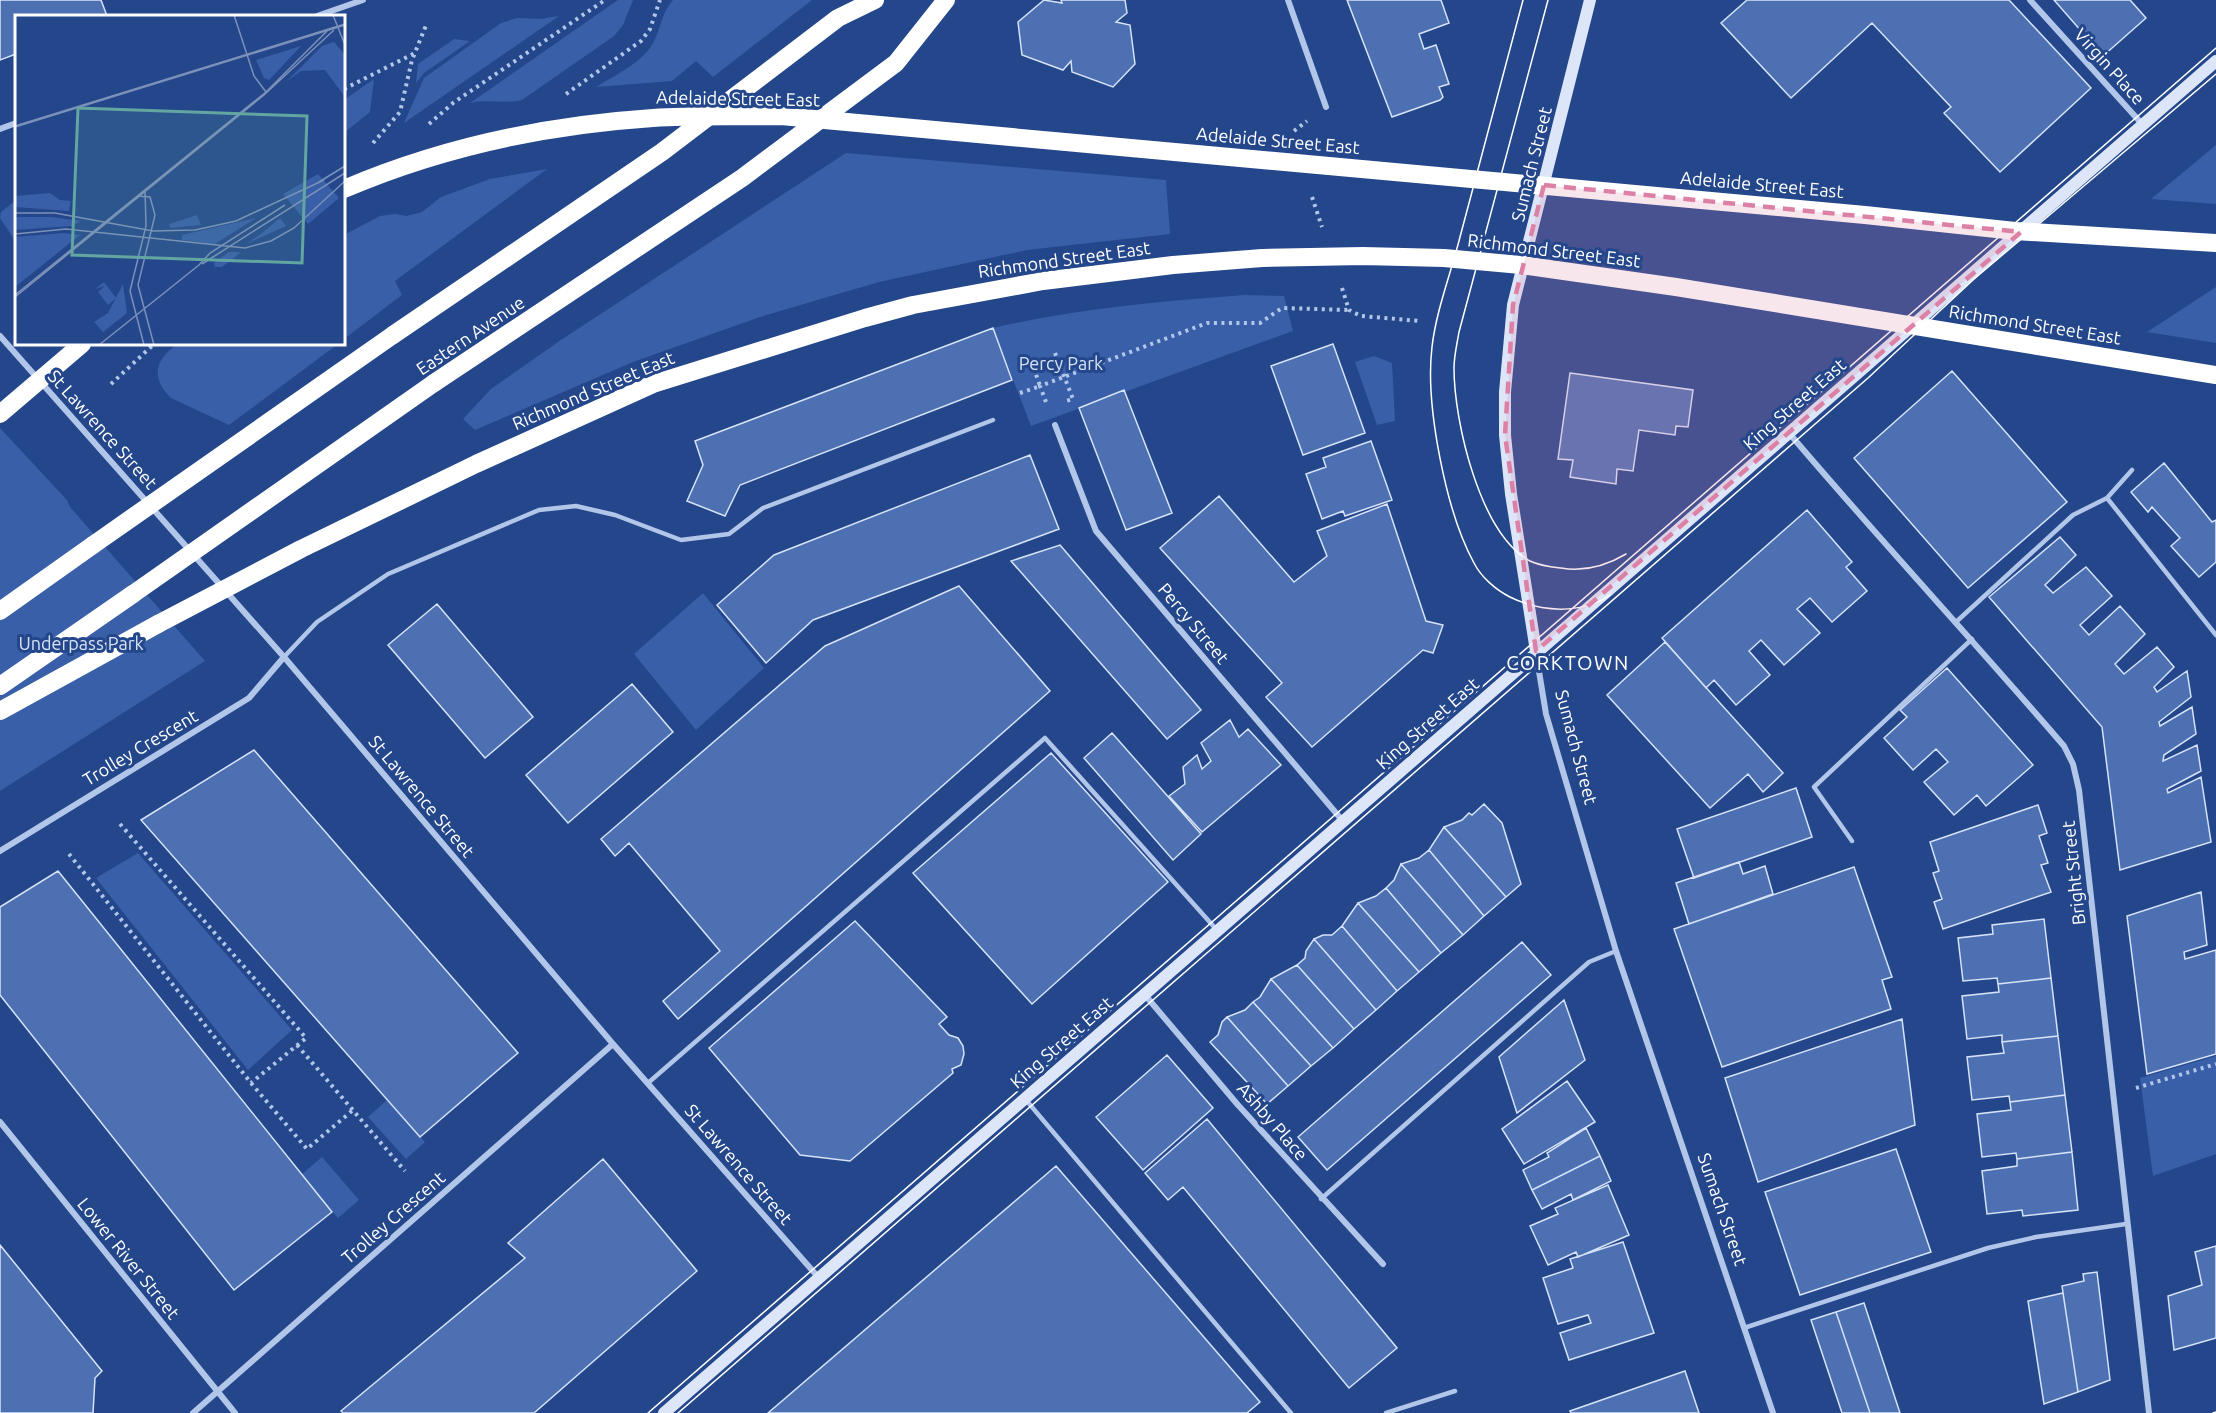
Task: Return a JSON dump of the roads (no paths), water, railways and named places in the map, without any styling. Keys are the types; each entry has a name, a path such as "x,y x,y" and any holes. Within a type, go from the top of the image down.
{"highway":[{"path":"0,611 393,335 662,152 838,18 875,0"},
{"name":"Eastern Avenue","path":"0,686 434,383 742,178 896,63 946,0"},
{"name":"Adelaide Street East","path":"345,189 390,169 468,146 554,129 654,118 781,116 1864,215 2015,231 2216,243"},
{"name":"Richmond Street East","path":"0,711 301,549 476,464 653,384 913,305 1043,281 1173,265 1262,258 1363,256 1444,258 1521,265 1676,287 2216,375"},
{"path":"0,414 81,345"}],"main road":[{"name":"Sumach Street","path":"1536,651 1510,486 1505,435 1505,392 1513,305 1590,0"},
{"name":"King Street East","path":"664,1413 2216,61"}],"street":[{"path":"320,15 363,0"},
{"path":"1288,0 1326,107"},
{"name":"Virgin Place","path":"2030,0 2144,125"},
{"path":"0,129 15,123"},
{"name":"St Lawrence Street","path":"0,336 284,657 613,1044 819,1278"},
{"name":"Percy Street","path":"1055,425 1096,531 1342,820"},
{"name":"Bright Street","path":"1789,432 1844,498 1972,639 2064,747 2073,764 2079,790 2149,1413"},
{"name":"Sumach Street","path":"1536,651 1546,714 1616,951 1773,1413"},
{"name":"Trolley Crescent","path":"0,851 249,698 284,657"},
{"name":"Ashby Place","path":"1144,994 1321,1199 1383,1264"},
{"name":"Trolley Crescent","path":"193,1413 613,1044"},
{"name":"Lower River Street","path":"0,1122 235,1413"}],"lane":[{"path":"284,657 317,622 388,574 539,510 576,506 615,515 681,540 729,534 764,508 993,420"},
{"path":"1956,622 2073,515 2107,498 2132,471"},
{"path":"2107,498 2216,635"},
{"path":"1852,841 1814,787 1972,639"},
{"path":"648,1083 1045,738 1216,930"},
{"path":"1321,1199 1589,962 1616,951"},
{"path":"1024,1098 1291,1413"},
{"path":"1744,1328 1988,1248 2036,1237 2126,1224"},
{"path":"1386,1413 1455,1391"}],"tram line":[{"path":"1523,0 1437,320 1432,347 1431,371 1435,427 1440,458 1455,516 1474,563 1489,583 1510,597 1547,608 1586,606 1610,595"},
{"path":"1548,0 1459,332 1454,368 1455,391 1473,475 1497,527 1512,547 1534,563 1570,569 1595,567 1626,554"},
{"path":"648,1413 2216,48"},
{"path":"678,1413 1868,378 1974,279 2216,74"}],"district":[{"name":"CORKTOWN","path":"1568,662"}],"park label":[{"name":"Percy Park","path":"1061,363"},
{"name":"Underpass Park","path":"81,643"}]}
